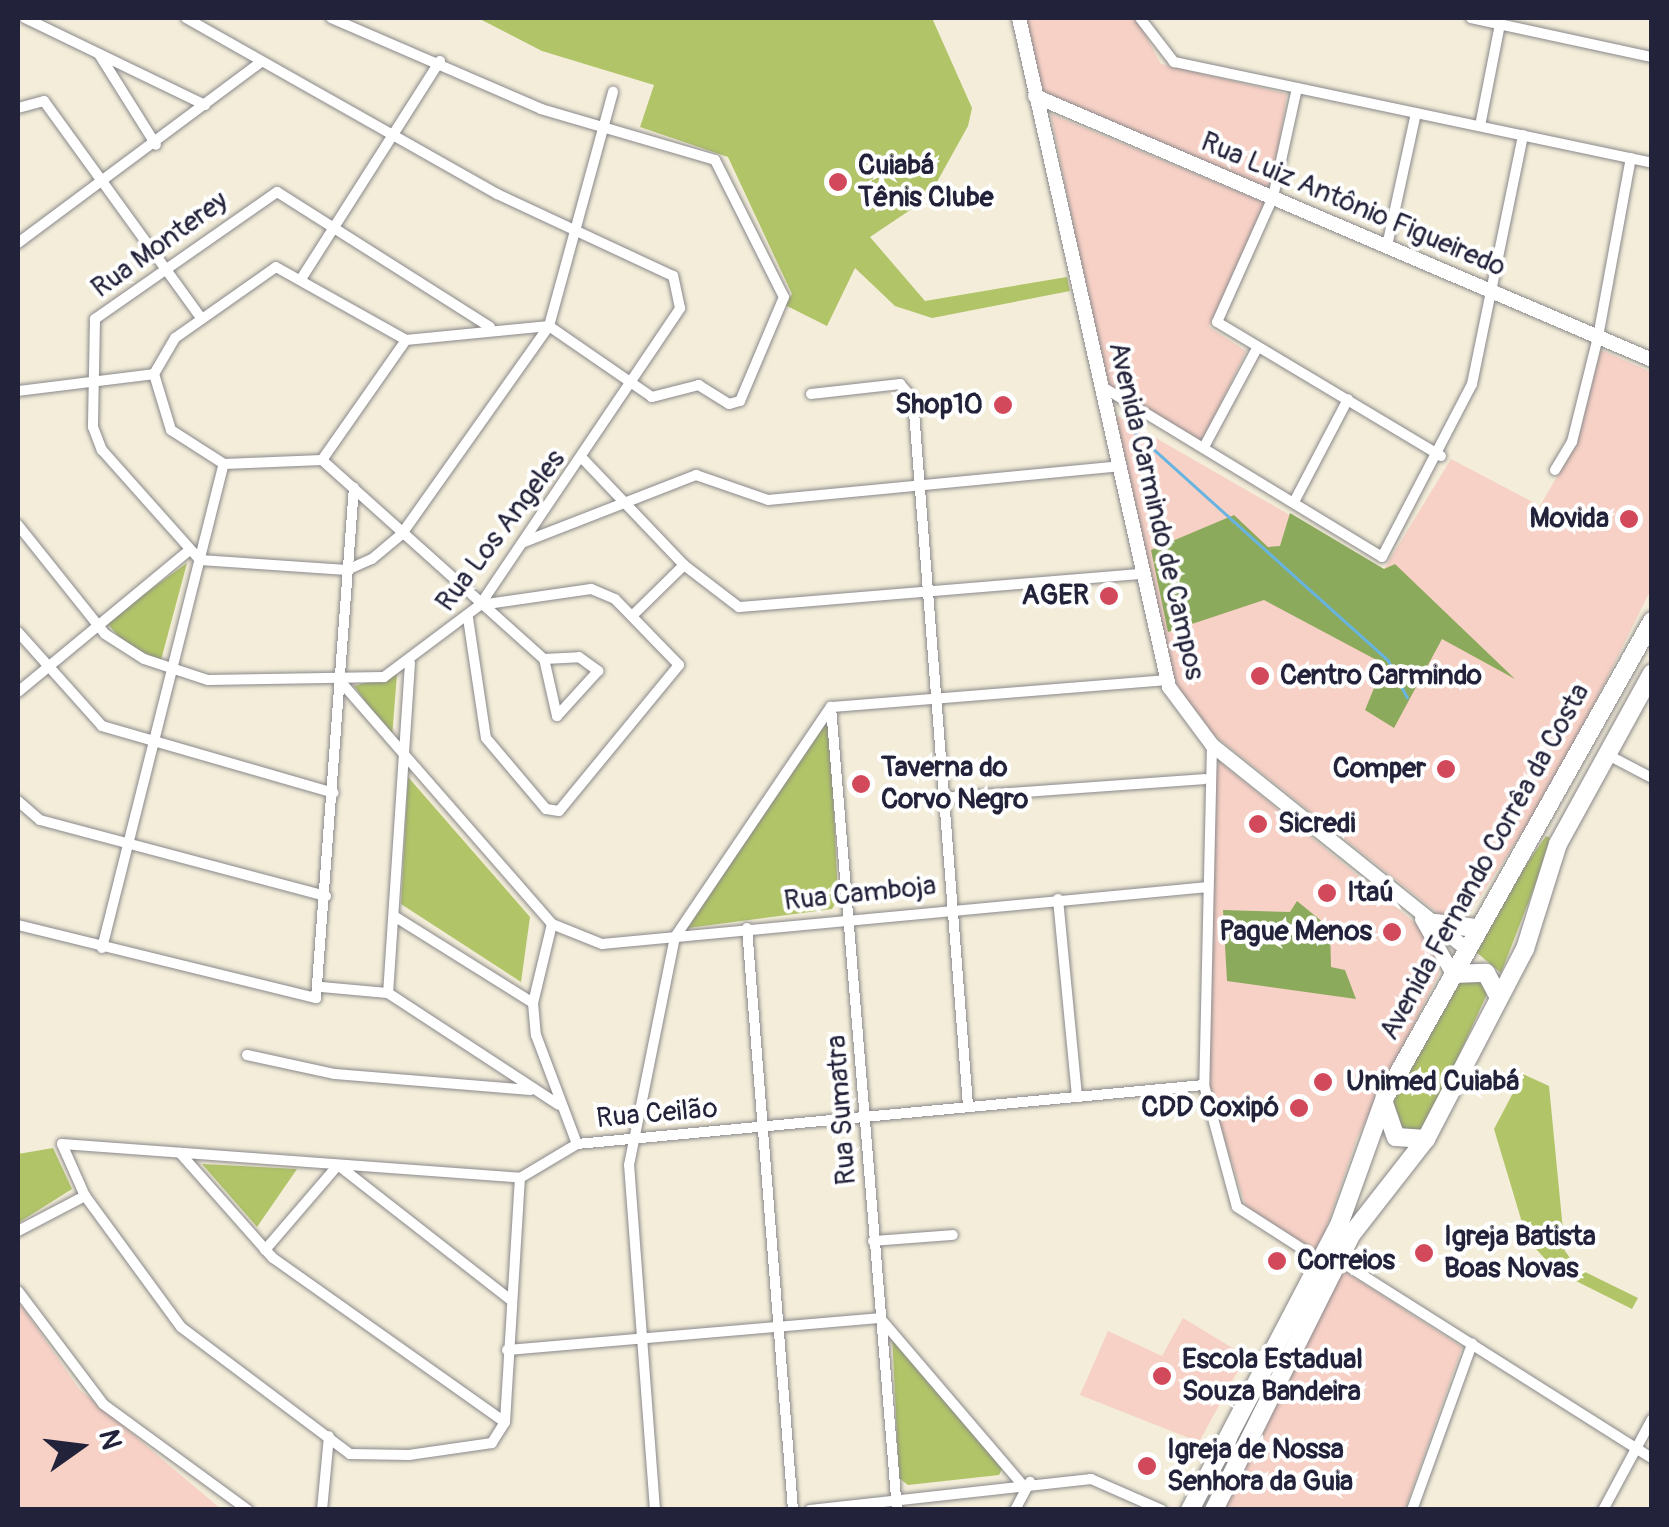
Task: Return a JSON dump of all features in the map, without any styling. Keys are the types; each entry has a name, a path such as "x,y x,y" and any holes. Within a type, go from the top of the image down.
{"highway":[{"name":"Avenida Fernando Corrêa da Costa","path":"1214,1510 1330,1261 1385,1097 1476,928 1652,620"},
{"name":"Avenida Fernando Corrêa da Costa","path":"1190,1510 1330,1261 1426,1139 1524,950 1558,844 1652,673"},
{"path":"1435,923 1476,928"},
{"path":"1467,949 1498,996"},
{"path":"1454,974 1486,973"},
{"path":"1385,1097 1383,1118 1396,1137 1426,1139"}],"main road":[{"name":"Avenida Carmindo de Campos","path":"1018,18 1166,680 1212,745 1467,949"},
{"name":"Rua Luiz Antônio Figueiredo","path":"1035,96 1652,360"},
{"path":"1415,911 1454,974"}],"street":[{"path":"24,18 205,106"},
{"path":"186,18 577,232"},
{"path":"330,18 604,130 716,160 784,296 740,401 699,385 663,398 634,386 549,326 490,327 406,340 303,276 266,270 174,338 154,374 171,430 224,464 322,460 401,535 544,658 579,657 598,671 557,716 546,694 544,658"},
{"path":"1140,18 1174,62 1652,163"},
{"path":"1478,18 1652,57"},
{"path":"1545,34 1548,18"},
{"path":"1480,126 1500,24"},
{"path":"98,54 156,145"},
{"path":"303,276 440,61"},
{"path":"18,243 156,145 262,62"},
{"path":"1297,88 1273,198 1216,322 1442,456"},
{"path":"200,560 347,570 401,535 549,326 613,92"},
{"path":"18,108 44,101 202,319"},
{"path":"1387,246 1416,113"},
{"path":"1101,386 1382,557 1442,456 1472,384 1522,135"},
{"path":"1555,470 1572,442 1598,337 1631,158"},
{"name":"Rua Monterey","path":"200,560 187,552 102,450 90,380 95,320 277,192 338,224 490,327"},
{"name":"Rua Los Angeles","path":"18,525 98,626 170,670 208,680 341,682 410,662 480,605 634,386 680,308 673,276 577,232"},
{"path":"322,460 406,340"},
{"path":"1204,447 1257,348"},
{"path":"18,392 154,374"},
{"path":"811,394 910,389 968,1106"},
{"path":"1294,502 1348,399"},
{"path":"584,460 684,565 726,603 929,593 1144,574"},
{"path":"102,948 148,740 224,464"},
{"path":"522,542 696,475 768,500 920,490 1118,466"},
{"path":"18,925 293,1000 308,1002 321,987 354,487"},
{"path":"18,692 187,552"},
{"path":"632,616 684,565"},
{"path":"468,618 486,738 552,812 679,665 632,616 591,590 480,605"},
{"path":"18,632 86,716 148,740 334,793"},
{"path":"388,994 400,751 410,662"},
{"path":"655,1510 629,1165 675,937 837,706 1166,680"},
{"path":"341,682 552,924 533,1003 560,1105 577,1144"},
{"name":"Rua Sumatra","path":"837,706 848,921 897,1505"},
{"path":"1212,745 1204,779 1208,887 1204,1084 1237,1207 1472,1344 1652,1458"},
{"path":"1606,754 1652,778"},
{"path":"942,798 1204,779"},
{"path":"18,801 40,820 326,896"},
{"name":"Rua Camboja","path":"552,924 602,944 848,921 951,907 1208,887"},
{"path":"1058,899 1076,1096"},
{"path":"394,916 533,1003"},
{"path":"747,928 793,1510"},
{"path":"321,987 388,994 560,1105"},
{"path":"246,1055 335,1074 532,1090"},
{"name":"Rua Ceilão","path":"520,1178 577,1144 1204,1084"},
{"path":"62,1144 180,1152 520,1178 507,1350 506,1422 502,1435 474,1446 363,1458 181,1326 85,1196 62,1144"},
{"path":"180,1152 265,1250 506,1422"},
{"path":"265,1250 338,1165"},
{"path":"338,1165 511,1300"},
{"path":"18,1231 85,1196"},
{"path":"873,1241 953,1235"},
{"path":"18,1291 103,1404 248,1510"},
{"path":"507,1350 880,1318 1026,1482"},
{"path":"1412,1510 1472,1344"},
{"path":"1604,1510 1652,1419"},
{"path":"322,1510 329,1436"},
{"path":"810,1510 897,1505 1026,1482 1092,1480 1162,1510"},
{"path":"1014,1510 1026,1482"}],"shaded area":[{"path":"1023,18 1136,18 1161,64 1287,94 1271,193 1040,94"},
{"path":"1051,114 1265,203 1209,327 1246,351 1202,442 1104,383"},
{"path":"1601,350 1651,372 1651,589 1557,779 1463,923 1453,925 1194,719 1172,674 1114,414 1384,569 1451,459 1540,506 1577,442"},
{"path":"1220,762 1426,932 1439,956 1439,974 1357,1138 1317,1255 1248,1213 1209,1091 1212,775"},
{"path":"1342,1270 1462,1347 1405,1509 1221,1510"},
{"path":"18,1301 79,1389 221,1509 18,1509"},
{"name":"Escola Estadual Souza Bandeira","path":"1183,1318 1246,1356 1199,1442 1080,1395 1108,1331 1162,1356"}],"green space":[{"name":"Cuiabá Tênis Clube","path":"478,18 932,18 972,108 968,126 928,198 870,237 925,301 1067,277 1070,291 932,318 895,306 855,268 827,326 785,305 792,294 728,157 640,127 654,85 542,51"},
{"path":"1290,513 1384,569 1395,564 1515,679 1442,639 1394,728 1365,710 1384,664 1264,600 1168,632 1151,550 1234,515 1268,547 1280,546"},
{"path":"187,563 161,660 127,646 106,622"},
{"path":"397,674 392,737 354,686"},
{"path":"819,722 830,726 838,899 832,909 688,928"},
{"path":"408,777 530,917 521,982 401,904"},
{"path":"1546,836 1553,839 1501,973 1469,946"},
{"path":"1297,901 1330,928 1331,967 1345,970 1356,999 1227,981 1223,910 1290,912"},
{"path":"1477,972 1487,994 1424,1132 1408,1138 1387,1115 1456,978"},
{"path":"1523,1074 1549,1086 1565,1251 1577,1268 1638,1298 1632,1309 1556,1271 1527,1239 1494,1129"},
{"path":"53,1148 72,1189 18,1223 18,1154"},
{"path":"202,1164 297,1169 257,1227"},
{"path":"892,1333 1002,1469 999,1475 908,1485 899,1478"}],"waterway":[{"path":"1128,426 1388,660 1407,697"}],"place":[{"name":"Cuiabá Tênis Clube","path":"838,182"},
{"name":"Shop10","path":"1003,405"},
{"name":"Movida","path":"1629,519"},
{"name":"AGER","path":"1109,596"},
{"name":"Centro Carmindo","path":"1260,676"},
{"name":"Comper","path":"1446,769"},
{"name":"Taverna do Corvo Negro","path":"861,784"},
{"name":"Sicredi","path":"1258,824"},
{"name":"Itaú","path":"1327,893"},
{"name":"Pague Menos","path":"1392,932"},
{"name":"Unimed Cuiabá","path":"1323,1082"},
{"name":"CDD Coxipó","path":"1299,1108"},
{"name":"Igreja Batista Boas Novas","path":"1424,1253"},
{"name":"Correios","path":"1277,1261"},
{"name":"Escola Estadual Souza Bandeira","path":"1162,1376"},
{"name":"Igreja de Nossa Senhora da Guia","path":"1147,1466"}]}
